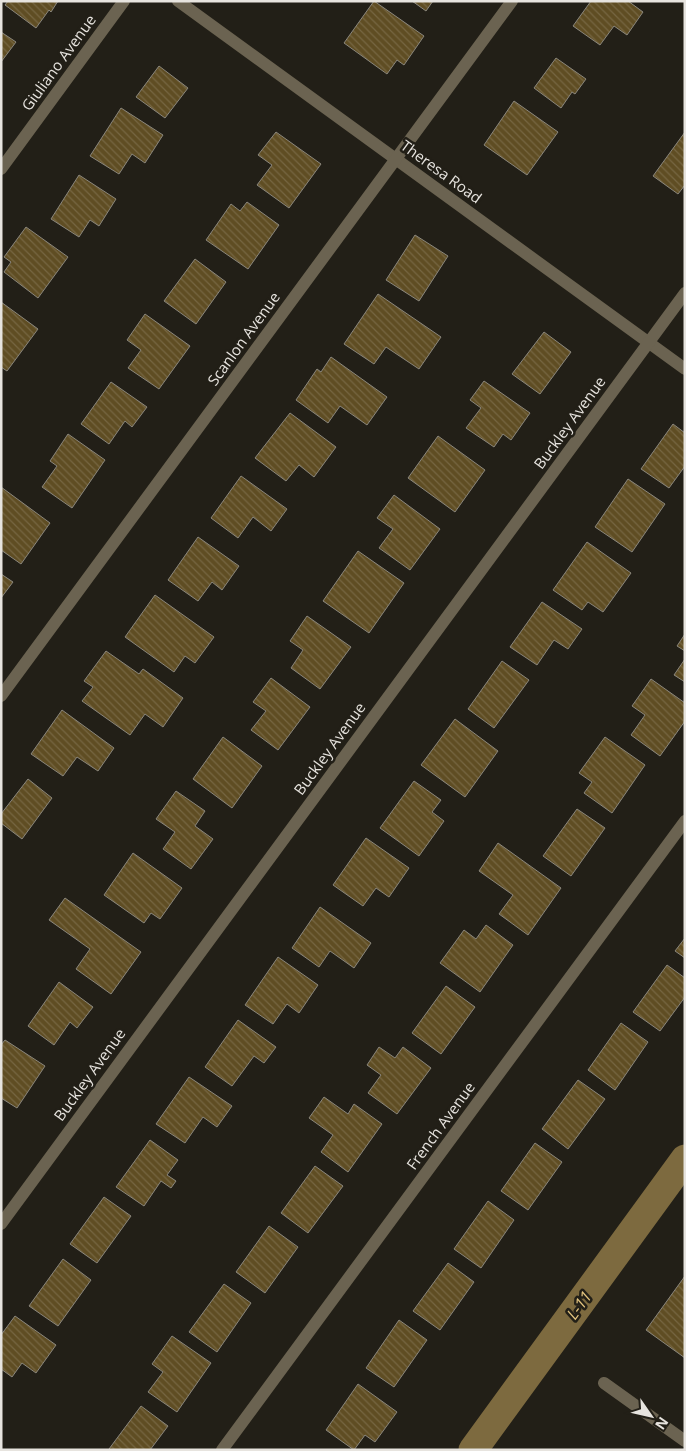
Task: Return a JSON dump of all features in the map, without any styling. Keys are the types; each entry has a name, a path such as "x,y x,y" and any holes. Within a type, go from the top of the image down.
{"street":[{"name":"Giuliano Avenue","path":"1,169 124,1"},
{"name":"Theresa Road","path":"178,1 685,369"},
{"name":"Scanlon Avenue","path":"1,696 512,1"},
{"name":"Buckley Avenue","path":"1,1224 685,293"},
{"name":"French Avenue","path":"222,1450 685,821"},
{"path":"604,1383 685,1441"}],"building":[{"path":"8,1 58,1 51,12 49,10 36,28 5,5"},
{"path":"374,1 424,36 404,65 397,60 387,74 344,43"},
{"path":"412,1 433,1 426,11"},
{"path":"591,1 628,1 643,12 627,35 614,26 600,45 573,26"},
{"path":"1,32 16,42 1,62"},
{"path":"556,58 586,79 575,94 572,92 561,108 534,88"},
{"path":"159,66 188,88 165,118 136,97"},
{"path":"514,101 558,132 527,175 484,145"},
{"path":"121,108 163,135 145,163 132,154 119,174 90,156"},
{"path":"276,132 321,164 289,208 257,185 272,165 258,155"},
{"path":"685,132 685,185 678,194 653,176"},
{"path":"79,175 116,199 99,226 90,220 79,237 51,219"},
{"path":"247,202 279,225 248,269 206,240 231,204 240,211"},
{"path":"26,227 68,257 38,298 4,272 11,262 4,257"},
{"path":"415,235 448,256 419,301 386,280"},
{"path":"195,259 226,282 196,324 164,301"},
{"path":"378,294 441,337 419,369 386,347 374,364 344,344"},
{"path":"1,302 38,329 7,371 1,367"},
{"path":"145,314 190,346 159,389 128,368 141,350 127,340"},
{"path":"544,332 571,352 540,394 512,374"},
{"path":"331,357 387,397 367,425 340,406 328,423 296,400 317,369 321,372"},
{"path":"484,381 530,413 511,440 503,434 494,447 466,428 481,408 470,400"},
{"path":"111,382 147,407 132,427 125,421 109,444 81,424"},
{"path":"290,413 336,447 314,477 299,465 286,481 255,458"},
{"path":"673,424 685,433 685,466 669,488 641,469"},
{"path":"68,434 105,460 72,508 42,487 57,466 50,461"},
{"path":"438,436 485,470 455,512 408,478"},
{"path":"241,476 287,509 271,531 253,517 238,538 211,518"},
{"path":"628,479 665,504 632,552 595,527"},
{"path":"1,487 50,523 21,564 1,550"},
{"path":"394,495 440,529 410,570 379,548 393,529 377,518"},
{"path":"198,537 239,566 222,590 212,582 198,601 168,580"},
{"path":"587,542 631,573 603,612 588,602 582,610 553,590"},
{"path":"358,551 404,583 369,633 323,601"},
{"path":"1,574 13,582 1,598"},
{"path":"155,595 214,637 195,663 185,656 174,672 125,637"},
{"path":"542,602 582,629 568,649 554,640 537,665 510,647"},
{"path":"307,616 351,647 320,689 291,668 303,650 290,641"},
{"path":"685,634 685,651 677,646"},
{"path":"106,651 139,674 143,669 183,698 163,727 145,714 130,735 82,701 93,687 84,681"},
{"path":"685,659 685,682 674,675"},
{"path":"502,661 529,680 494,728 468,709"},
{"path":"271,678 310,707 278,750 251,730 266,711 253,702"},
{"path":"651,679 685,703 685,721 660,756 631,735 645,715 632,706"},
{"path":"62,710 114,748 98,771 77,757 63,776 31,754"},
{"path":"455,719 498,751 465,797 421,765"},
{"path":"223,737 262,766 232,808 193,779"},
{"path":"605,737 645,765 612,813 584,793 592,782 579,773"},
{"path":"28,779 52,798 22,839 1,823 1,814"},
{"path":"414,781 441,800 432,812 444,821 419,856 380,828"},
{"path":"176,791 205,811 195,826 213,839 191,869 163,849 175,832 156,819"},
{"path":"577,809 605,828 571,876 543,856"},
{"path":"366,838 409,868 389,897 376,888 363,906 333,885"},
{"path":"498,843 561,888 528,935 499,914 513,895 479,871"},
{"path":"133,853 182,888 160,919 151,913 144,923 104,895"},
{"path":"65,898 141,952 111,994 76,969 90,949 49,920"},
{"path":"320,907 371,943 354,968 330,951 319,967 292,948"},
{"path":"486,925 513,945 480,992 440,963 464,930 476,939"},
{"path":"685,938 685,958 675,951"},
{"path":"278,957 318,985 299,1013 287,1004 273,1024 245,1005"},
{"path":"667,965 685,978 685,997 660,1031 633,1012"},
{"path":"59,982 93,1007 77,1028 70,1022 54,1045 28,1026"},
{"path":"446,986 475,1007 441,1054 412,1033"},
{"path":"238,1020 276,1047 264,1063 254,1056 232,1086 205,1067"},
{"path":"621,1023 648,1042 615,1090 588,1070"},
{"path":"5,1040 45,1066 17,1108 1,1098 1,1045"},
{"path":"379,1047 395,1058 403,1047 431,1068 397,1114 368,1093 381,1075 367,1065"},
{"path":"189,1077 232,1106 217,1127 203,1117 185,1143 156,1124"},
{"path":"578,1080 605,1099 568,1149 542,1129"},
{"path":"324,1097 348,1114 354,1104 382,1124 348,1172 321,1152 333,1135 309,1118"},
{"path":"150,1140 178,1160 167,1175 176,1181 171,1188 161,1181 144,1206 116,1187"},
{"path":"535,1143 562,1162 528,1210 501,1191"},
{"path":"315,1166 343,1186 308,1233 281,1213"},
{"path":"104,1197 131,1216 97,1263 70,1244"},
{"path":"488,1201 514,1220 481,1268 454,1249"},
{"path":"269,1226 298,1247 265,1293 236,1272"},
{"path":"63,1259 91,1280 58,1326 29,1306"},
{"path":"448,1263 474,1282 440,1330 413,1311"},
{"path":"685,1276 685,1358 646,1330"},
{"path":"224,1284 251,1303 217,1352 189,1332"},
{"path":"15,1316 56,1345 36,1373 22,1363 12,1377 1,1369 1,1335"},
{"path":"399,1320 427,1340 394,1387 366,1368"},
{"path":"172,1336 211,1363 177,1412 148,1392 163,1372 152,1364"},
{"path":"358,1384 397,1412 375,1442 365,1435 354,1450 326,1430"},
{"path":"141,1406 168,1426 150,1450 110,1450 109,1449"}],"waterway":[{"name":"L-11","path":"473,1450 685,1159"}]}
